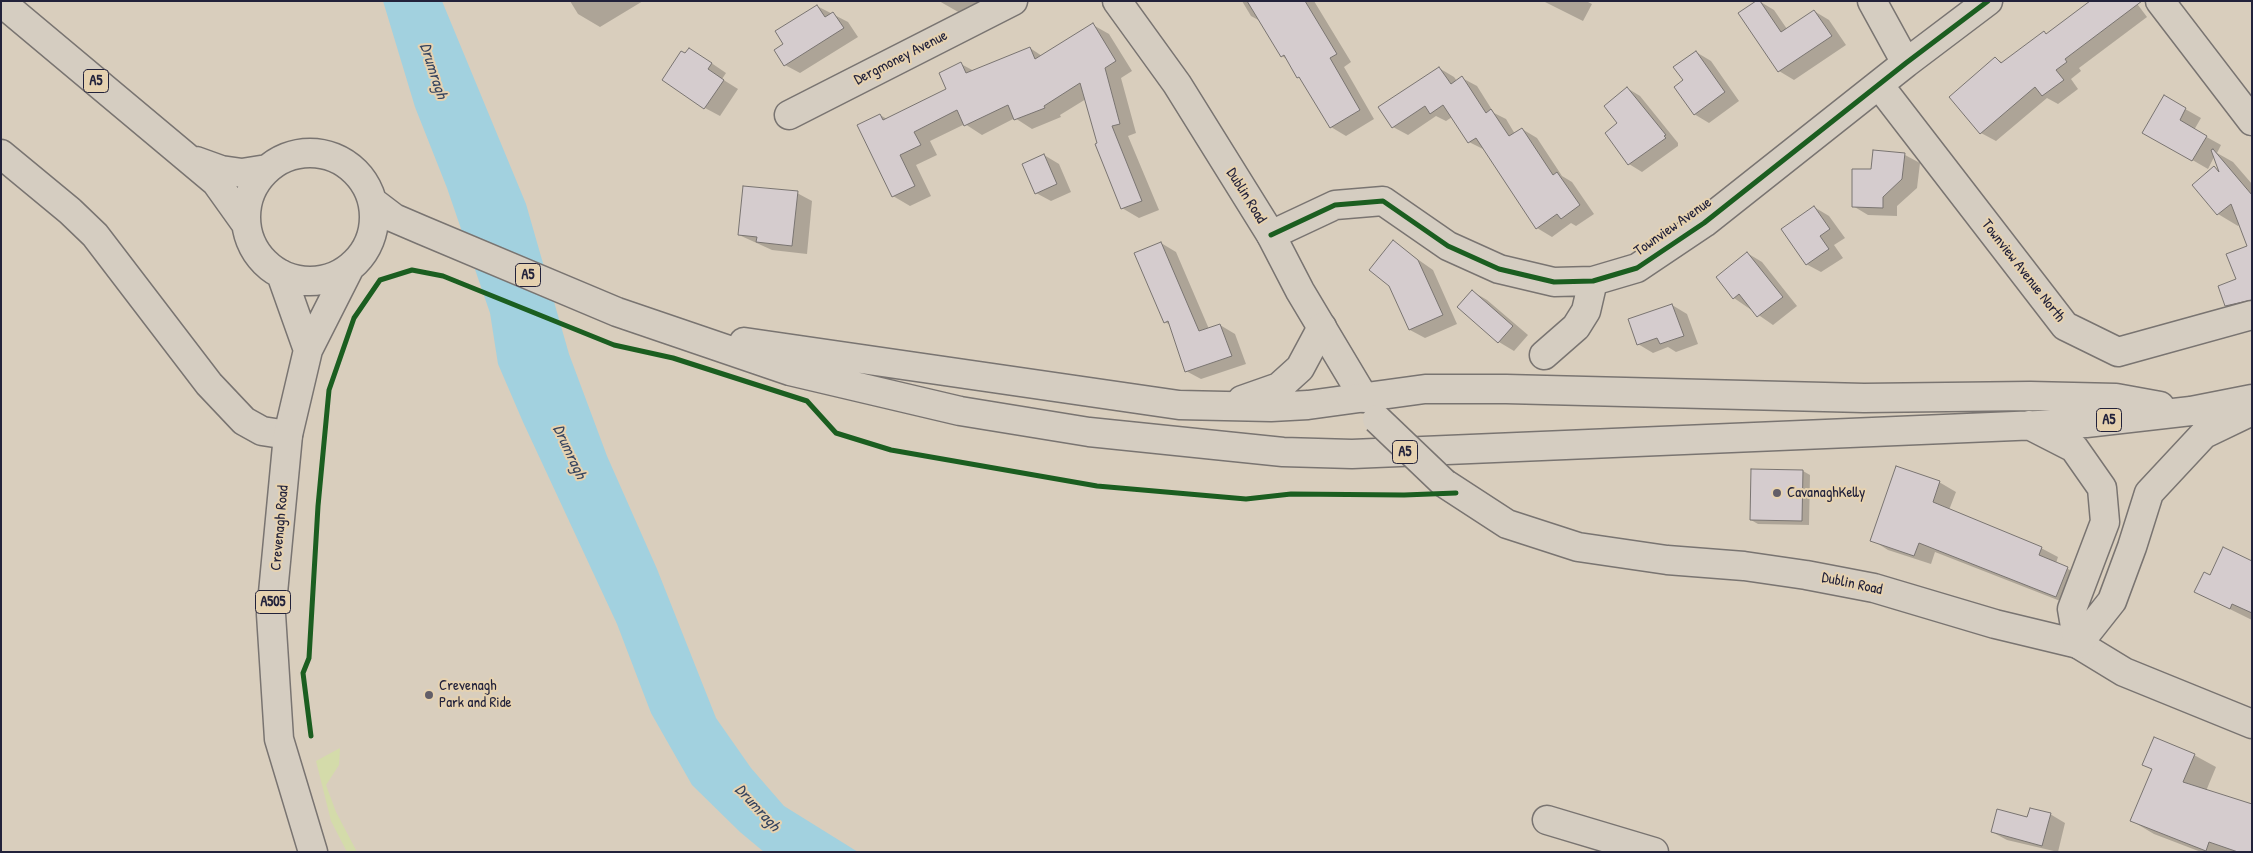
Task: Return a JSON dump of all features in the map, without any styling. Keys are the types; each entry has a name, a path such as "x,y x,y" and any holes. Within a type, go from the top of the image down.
{"main road":[{"name":"Dergmoney Avenue","path":"788,115 1013,1"},
{"name":"Dublin Road","path":"1117,1 1177,84 1271,235 1370,409 1444,484 1507,524 1578,546 1667,560 1744,566 1855,584 1995,624 2078,644 2124,672 2252,724"},
{"path":"1872,1 1906,63"},
{"name":"Townview Avenue","path":"1271,235 1335,205 1383,201 1448,246 1498,268 1554,282 1593,281 1637,268 1704,223 1906,63 1988,1"},
{"path":"2160,1 2252,120"},
{"name":"A5","path":"1,2 216,182 246,224"},
{"name":"Townview Avenue North","path":"1879,85 2065,326 2118,352 2252,315"},
{"name":"A5","path":"314,152 332,156 350,166 364,182 373,202 374,225 370,240 362,255 350,267 335,276 310,281 295,279 281,274 269,266 257,252 249,238 246,224 249,197 254,184 267,169 279,161 303,153 314,152"},
{"path":"1,154 70,211 95,235 209,384 244,421 262,431 288,435"},
{"name":"A5","path":"191,160 221,170 242,173 267,169"},
{"name":"A5","path":"373,202 394,218 617,312 790,370 960,411 1089,432 1283,452 1362,454 2027,424 2086,423 2191,411 2252,399"},
{"name":"A5","path":"370,240 396,232 431,234"},
{"name":"Crevenagh Road","path":"313,852 279,739 271,614 288,435 308,350 350,267"},
{"path":"281,274 308,350"},
{"path":"1544,355 1576,327 1586,311 1593,281"},
{"path":"1224,406 1279,387 1300,368 1322,327"},
{"path":"674,332 1179,405 1308,405 1370,409 1425,389 1506,389 1864,398 2030,396 2116,398 2191,411"},
{"path":"2078,644 2112,601 2132,548 2149,493 2204,434 2252,411"},
{"path":"2027,424 2074,448 2102,488 2105,522 2072,609 2078,644"},
{"path":"1546,820 1654,852"}],"green space":[{"path":"340,748 339,765 326,785 336,812 357,852 347,852 331,821 316,761"}],"water":[{"name":"Drumragh","path":"383,1 442,1 526,204 569,354 607,456 657,569 716,718 751,768 784,806 858,852 764,852 740,832 692,785 651,713 617,624 498,364 490,313 447,188 415,107"}],"building":[{"path":"1247,1 1305,1 1337,54 1330,58 1360,110 1330,128 1284,55 1281,57"},
{"path":"1756,1 1760,1 1781,32 1814,10 1832,36 1778,72 1738,13"},
{"path":"2090,1 2142,1 2065,59 2067,62 2056,70 2064,80 2042,96 2035,87 1980,134 1949,97 1995,57 2001,63 2044,31 2046,34"},
{"path":"817,5 825,17 833,12 844,28 784,66 774,50 783,44 775,31"},
{"path":"1093,23 1116,61 1105,68 1120,124 1112,126 1142,201 1121,209 1095,144 1097,143 1080,83 1044,106 1045,108 1014,120 1008,105 964,126 957,110 914,132 921,145 900,155 915,186 892,197 857,125 880,114 883,120 946,89 939,73 961,62 966,73 1030,47 1035,59"},
{"path":"689,48 712,63 708,69 724,80 704,109 662,80 681,51 685,53"},
{"path":"1696,51 1725,92 1694,115 1674,87 1683,80 1673,67"},
{"path":"1439,67 1451,84 1462,76 1486,113 1491,109 1509,136 1522,128 1553,175 1557,172 1580,205 1561,219 1557,214 1536,229 1476,138 1468,143 1443,105 1430,114 1425,106 1392,128 1378,107"},
{"path":"1627,87 1666,135 1664,136 1666,138 1628,165 1605,133 1617,123 1604,106"},
{"path":"2164,95 2186,108 2180,120 2207,136 2192,161 2142,133"},
{"path":"2213,149 2252,195 2252,300 2225,306 2218,286 2236,279 2226,254 2247,246 2231,204 2217,215 2192,185 2214,166 2219,172 2211,150"},
{"path":"1873,150 1905,153 1902,179 1883,197 1883,208 1852,207 1852,169 1871,169"},
{"path":"1044,154 1057,184 1035,194 1022,164"},
{"path":"743,186 798,191 792,246 756,242 757,237 738,235"},
{"path":"1814,206 1830,229 1820,236 1829,249 1806,265 1781,229"},
{"path":"1393,240 1418,260 1443,315 1409,330 1389,286 1369,270"},
{"path":"1161,242 1199,331 1220,324 1232,356 1185,372 1168,321 1164,323 1134,253"},
{"path":"1747,252 1783,297 1757,317 1739,294 1733,299 1716,277"},
{"path":"1472,290 1513,326 1498,343 1457,307"},
{"path":"1672,304 1684,336 1660,344 1657,338 1637,345 1628,319"},
{"path":"1896,466 1940,481 1933,502 2042,547 2039,555 2068,567 2056,597 1919,543 1914,556 1870,541"},
{"name":"CavanaghKelly","path":"1751,469 1803,470 1802,521 1750,520"},
{"path":"2223,547 2252,561 2252,613 2232,604 2230,609 2194,592 2204,572 2210,575"},
{"path":"2154,737 2195,754 2183,782 2252,804 2252,852 2238,852 2209,842 2206,851 2130,821 2152,769 2142,765"},
{"path":"2030,808 2051,813 2042,846 1991,832 1997,809 2027,817"}],"cycle path":[{"path":"1271,235 1335,205 1383,201 1448,246 1499,269 1554,282 1593,281 1637,268 1704,223 1906,63 1988,1"},
{"path":"311,736 303,673 309,658 318,506 329,390 354,318 380,280 412,270 443,276 614,345 673,358 807,401 836,433 891,450 1097,486 1246,499 1291,494 1404,495 1456,493"}],"place":[{"name":"CavanaghKelly","path":"1777,493"},
{"name":"Crevenagh Park and Ride","path":"429,695"}]}
